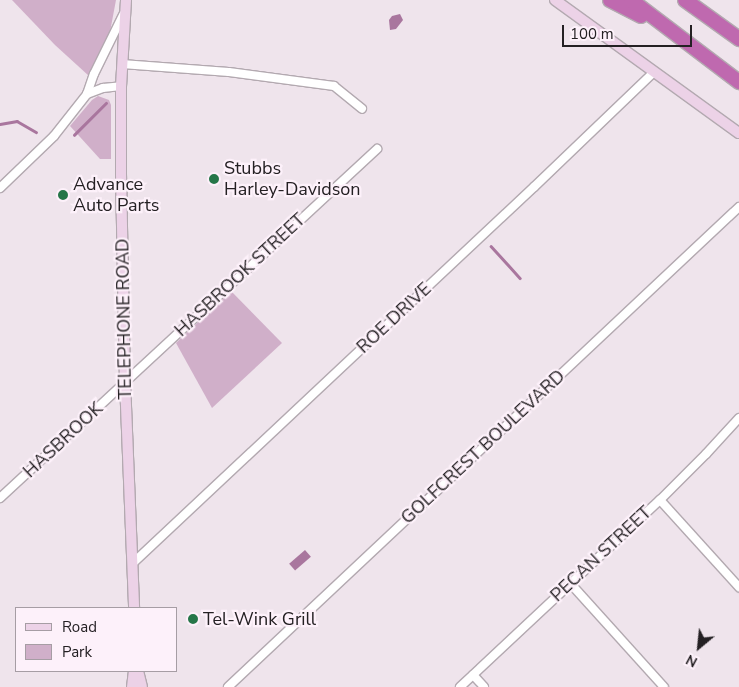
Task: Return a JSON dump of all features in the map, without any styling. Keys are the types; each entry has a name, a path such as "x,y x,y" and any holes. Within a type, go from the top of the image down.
{"highway":[{"path":"610,0 677,34"},
{"path":"631,0 739,82"},
{"path":"685,0 739,39"},
{"path":"699,0 739,39"}],"main road":[{"name":"TELEPHONE ROAD","path":"126,0 121,86 125,381 134,607"},
{"path":"555,0 739,133"},
{"path":"132,687 134,672"},
{"path":"138,672 142,687"}],"street":[{"path":"0,188 54,136 87,94 94,74 124,14"},
{"path":"122,64 229,72 334,86 362,109"},
{"name":"ROE DRIVE","path":"133,562 534,187 654,72"},
{"path":"87,94 103,88 121,86"},
{"name":"HASBROOK STREET","path":"125,381 377,149"},
{"name":"GOLFCREST BOULEVARD","path":"228,687 739,207"},
{"name":"HASBROOK","path":"0,498 125,381"},
{"name":"PECAN STREET","path":"460,687 660,500 738,421"},
{"path":"660,500 739,587"},
{"path":"570,583 664,687"},
{"path":"473,675 484,687"}],"green space":[{"path":"12,0 116,0 110,32 89,76 55,45"},
{"path":"98,96 109,100 111,105 111,159 100,159 70,126 92,100"},
{"path":"231,291 282,343 212,408 176,343"}],"shaded area":[{"path":"400,14 403,20 396,29 390,30 389,20 392,16"},
{"path":"305,550 311,557 295,571 289,564"}],"waterway":[{"path":"74,135 106,103"},
{"path":"0,124 17,121 36,132"},
{"path":"491,246 520,278"}],"place":[{"name":"Stubbs Harley-Davidson","path":"214,179"},
{"name":"Advance Auto Parts","path":"63,195"},
{"name":"Tel-Wink Grill","path":"193,619"}]}
